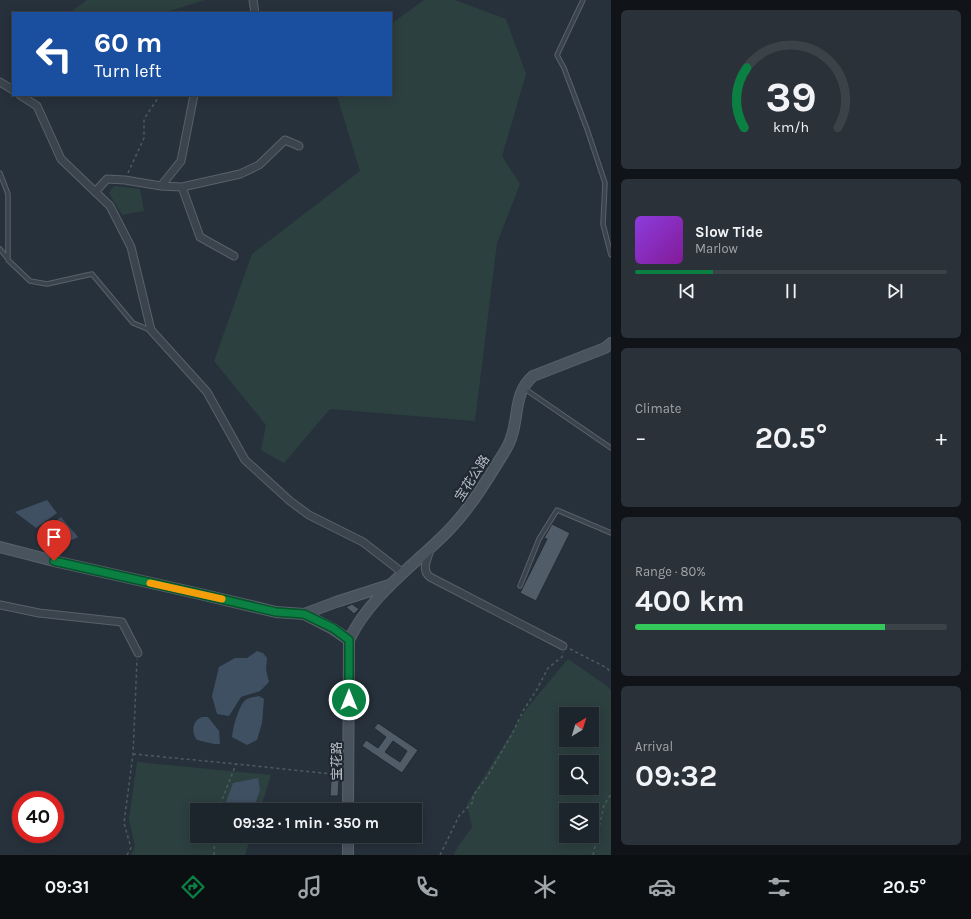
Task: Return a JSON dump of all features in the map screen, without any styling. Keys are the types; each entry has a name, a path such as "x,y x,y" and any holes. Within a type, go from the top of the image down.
{"street":[{"path":"254,0 255,12"},
{"path":"0,82 12,89"},
{"path":"22,96 37,106 61,159 110,206 131,247 151,330 207,392 245,460 290,501 309,515 363,542 403,573"},
{"path":"161,186 181,161 194,96"},
{"path":"95,192 107,179 125,180 161,186 182,187 240,174 260,165 285,140 299,146"},
{"path":"182,187 200,236 234,256"},
{"path":"523,387 533,376 605,348 611,343"},
{"name":"宝花公路","path":"349,640 365,613 391,585 467,510 508,447 523,387"},
{"path":"0,547 54,561 276,612 304,614 333,628 349,640"},
{"path":"430,548 425,567 426,574 430,578 563,646"},
{"path":"304,614 336,602 391,585"},
{"path":"0,605 39,612 122,622 138,653"},
{"name":"宝花路","path":"348,803 349,640"},
{"path":"348,843 348,855"}],"lane":[{"path":"583,0 557,55 564,68 587,129 605,183 603,224 611,255"},
{"path":"0,172 8,194 8,260"},
{"path":"0,249 8,260 30,281 47,284 92,274 133,322 151,330"},
{"path":"523,387 611,448"},
{"path":"520,586 539,539 557,510 611,533"}],"path":[{"path":"125,180 144,138 144,119 158,98"},
{"path":"440,855 459,816 473,802 473,796 487,777 548,668 562,657 565,647 607,668 611,673"},
{"path":"127,855 131,848 124,823 133,754 138,653"},
{"path":"133,754 349,776"},
{"path":"221,803 236,764"},
{"path":"593,855 604,805 611,794"},
{"path":"214,855 215,843"}],"green space":[{"path":"87,0 205,0 166,12 70,12"},
{"path":"424,0 455,0 506,19 526,74 502,156 520,184 497,243 475,421 330,409 284,463 261,450 266,425 214,361 252,254 360,171 337,96 392,96 392,23"},
{"path":"114,186 140,189 144,211 122,215 109,193"},
{"path":"568,659 611,690 611,855 454,855 457,848 472,827 467,804 527,708"},
{"path":"137,762 271,775 262,803 190,803 190,843 249,843 245,855 131,855 135,846 129,819"}],"water":[{"path":"47,500 57,513 36,528 15,512"},
{"path":"61,517 78,537 55,548 39,533"},
{"path":"257,651 263,653 267,658 266,670 269,682 260,691 241,697 229,716 217,714 212,696 219,667 235,658 247,658"},
{"path":"259,696 264,699 262,723 257,740 247,745 232,737 234,728 239,710 244,701 248,698"},
{"path":"202,717 208,717 219,731 220,744 197,740 195,737 193,730 194,724"},
{"path":"258,778 260,790 255,803 226,802 233,783"}],"building":[{"path":"552,524 570,533 536,601 520,593 547,539 544,538"},
{"path":"352,604 359,609 354,614 346,607"},
{"path":"378,723 418,750 402,773 362,746 366,740 378,748 386,737 374,728","holes":["393,741 407,751 400,762 385,752"]},
{"path":"339,780 338,796 330,796 331,781"}],"slow traffic":[{"path":"150,583 222,599"}],"route":[{"path":"54,561 276,612 304,614 318,620 333,628 349,640 349,700"}]}
